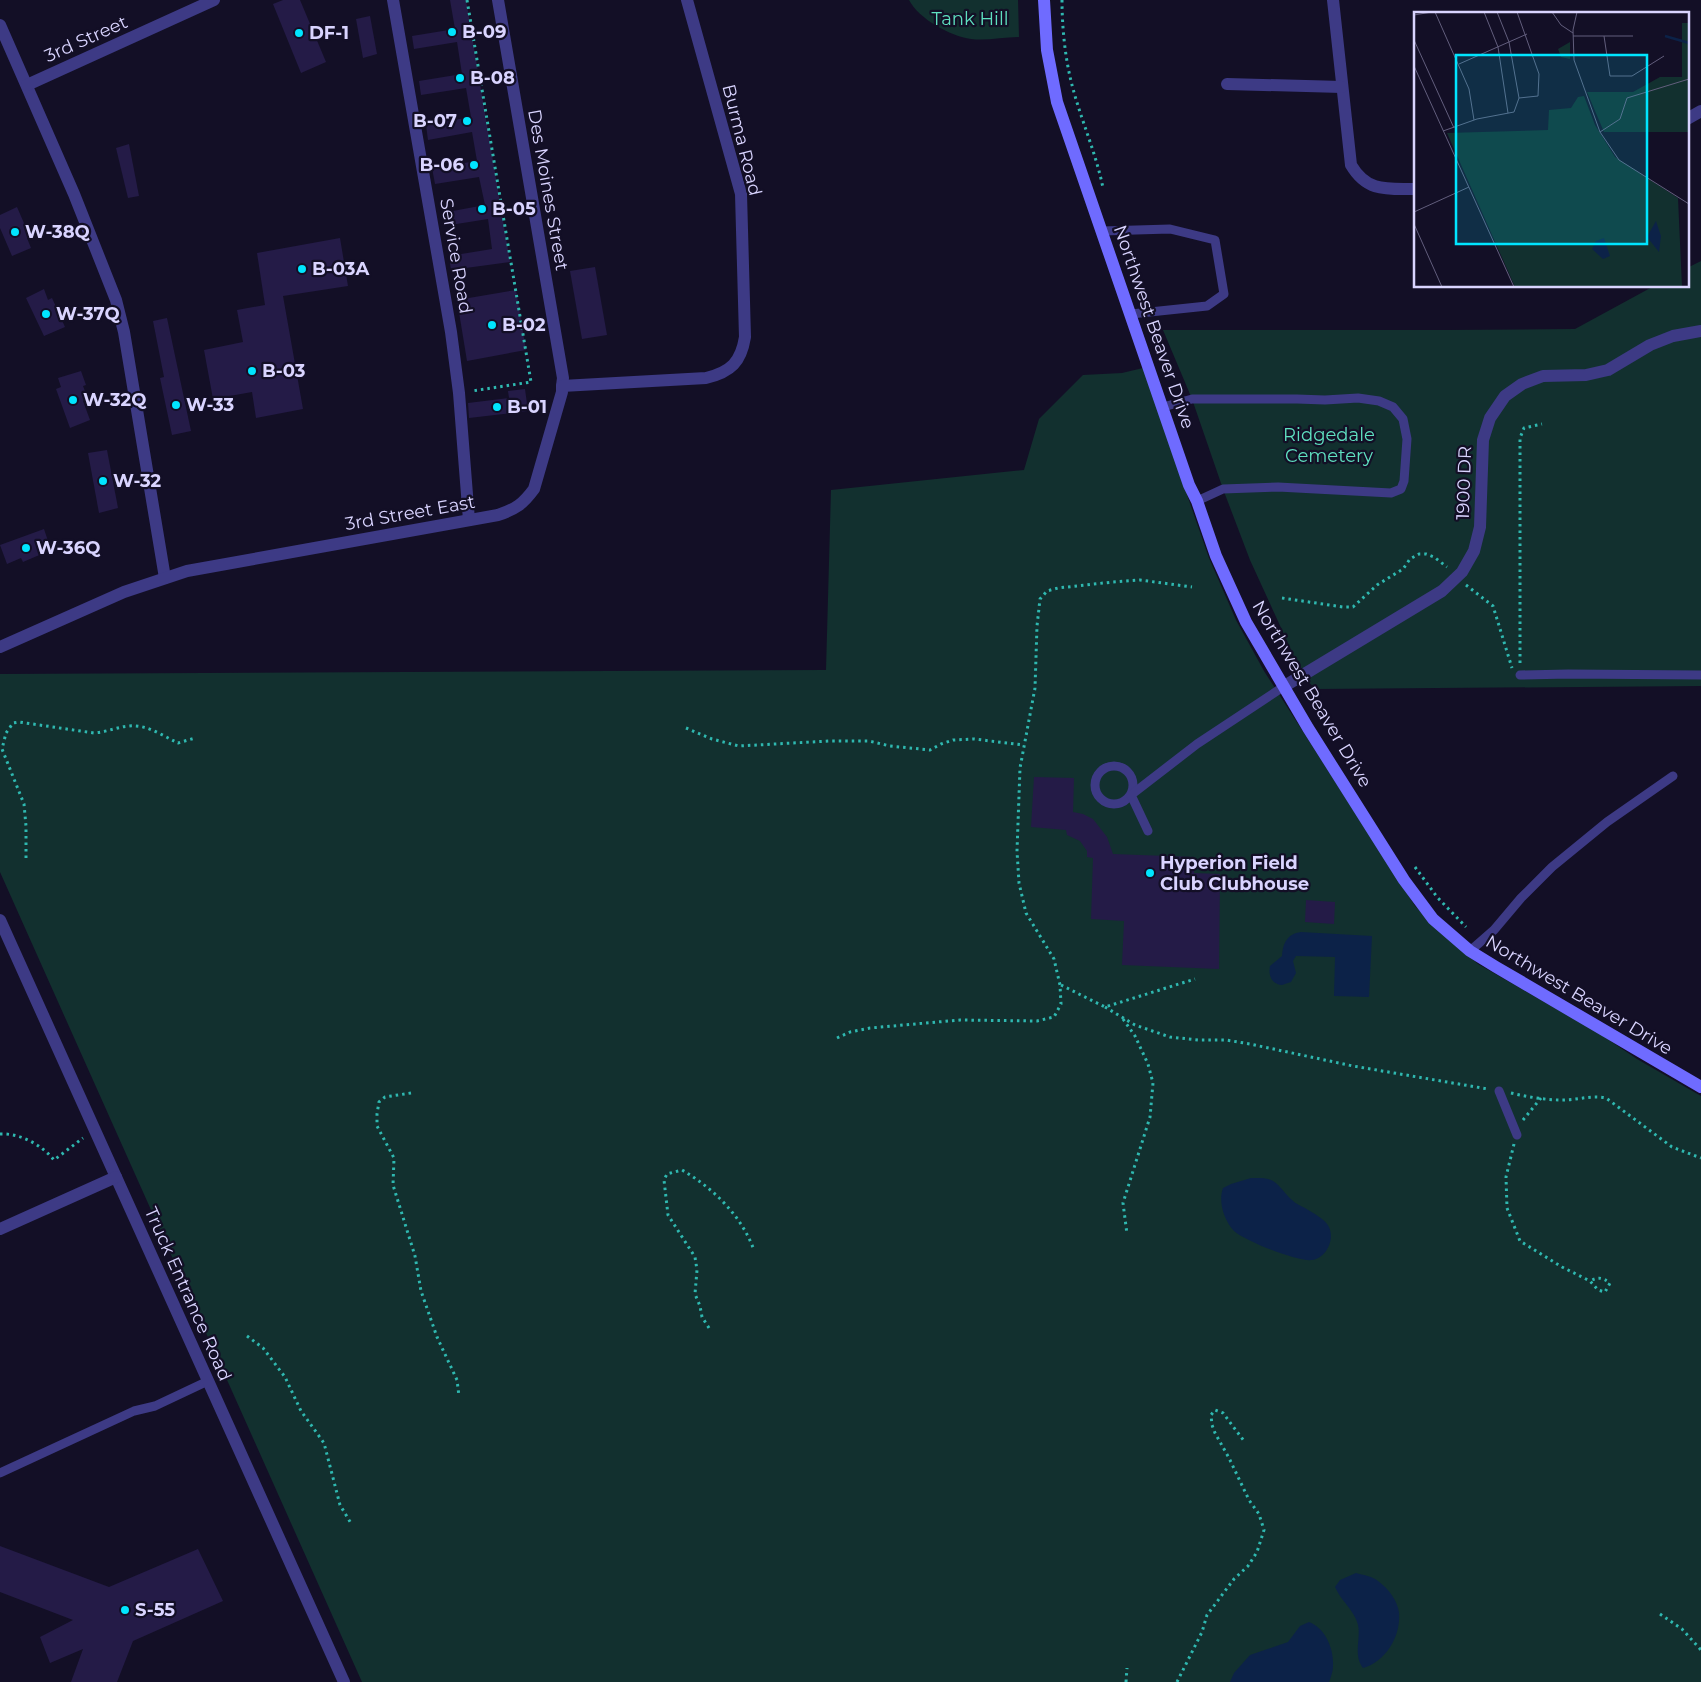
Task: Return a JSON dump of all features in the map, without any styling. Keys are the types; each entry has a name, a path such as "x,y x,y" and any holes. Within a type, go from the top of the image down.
{"main road":[{"name":"Northwest Beaver Drive","path":"1044,0 1047,50 1057,102 1189,485 1197,501 1216,556 1242,614 1283,687 1404,880 1434,919 1470,951 1701,1087"}],"street":[{"name":"3rd Street","path":"27,85 214,0"},
{"name":"Service Road","path":"393,0 451,332 459,393 469,520"},
{"name":"Des Moines Street","path":"498,0 561,369 562,386"},
{"name":"Burma Road","path":"562,386 706,378 722,374 735,364 742,351 745,336 741,194 687,0"},
{"path":"1333,0 1351,165 1357,175 1370,185 1385,189 1414,190"},
{"path":"0,25 74,194 116,300 124,332 165,578"},
{"path":"1227,84 1342,87"},
{"path":"1688,118 1701,111"},
{"name":"1900 DR","path":"1283,687 1442,590 1462,572 1474,551 1480,526 1483,440 1490,418 1505,396 1522,384 1543,376 1586,375 1608,370 1650,346 1673,336 1701,331"},
{"name":"3rd Street East","path":"0,647 124,592 187,571 498,515 513,510 525,501 534,489 562,392 562,386"},
{"name":"Truck Entrance Road","path":"0,920 344,1682"},
{"path":"0,1229 116,1177"}],"lane":[{"path":"1102,231 1170,229 1215,240 1224,294 1207,306 1131,314"},
{"path":"1163,407 1192,399 1325,400 1358,398 1379,401 1393,407 1403,419 1407,439 1404,481 1400,489 1391,493 1348,489 1278,487 1223,489 1197,501"},
{"path":"1520,675 1701,674"},
{"path":"1148,831 1131,795 1133,782 1130,774 1123,768 1115,766 1106,768 1097,776 1094,784 1096,793 1104,802 1117,804 1125,801 1131,795 1197,744 1283,687"},
{"path":"1470,951 1494,930 1521,898 1552,867 1607,822 1673,776"},
{"path":"1499,1091 1517,1135"},
{"path":"0,1473 134,1412 155,1406 208,1381"}],"path":[{"path":"459,393 531,382 468,0"},
{"path":"1062,0 1067,55 1072,83 1098,163 1104,195"},
{"path":"1520,675 1520,438 1524,428 1542,424"},
{"path":"837,1038 850,1032 870,1028 960,1020 1037,1021 1054,1017 1061,1004 1060,985 1054,959 1026,914 1018,883 1016,851 1020,768 1035,688 1040,599 1047,590 1140,580 1192,587"},
{"path":"26,858 27,840 24,804 2,749 6,733 13,723 19,722 94,733 104,733 130,726 140,726 149,728 178,743 194,738"},
{"path":"686,728 712,739 739,746 829,741 869,741 890,746 930,750 953,740 974,739 1024,744"},
{"path":"1411,862 1437,897 1480,942"},
{"path":"1105,1007 1195,979"},
{"path":"1060,985 1105,1007 1135,1025 1170,1036 1198,1040 1226,1040 1250,1044 1353,1066 1541,1098 1563,1100 1598,1096 1606,1098 1672,1147 1701,1158"},
{"path":"1121,1016 1135,1036 1148,1064 1153,1083 1150,1116 1123,1203 1127,1234"},
{"path":"410,1093 384,1097 379,1102 377,1126 394,1158 393,1184 415,1256 420,1290 437,1337 457,1380 458,1396"},
{"path":"1541,1098 1524,1118 1517,1135 1506,1177 1507,1208 1520,1241 1562,1267 1590,1280 1598,1290 1605,1292 1610,1283 1603,1278 1590,1280"},
{"path":"0,1134 8,1134 36,1144 54,1160 83,1138"},
{"path":"709,1328 702,1317 695,1294 697,1270 695,1257 668,1215 664,1180 667,1174 682,1170 708,1187 731,1210 750,1238 754,1250"},
{"path":"247,1336 263,1348 285,1377 301,1412 324,1443 340,1505 352,1525"},
{"path":"1178,1682 1202,1632 1207,1615 1234,1579 1248,1566 1257,1552 1264,1530 1258,1514 1215,1434 1211,1415 1215,1410 1222,1412 1244,1441"},
{"path":"1660,1614 1682,1630 1701,1650"},
{"path":"1126,1682 1127,1668"}],"green space":[{"name":"Tank Hill","path":"909,0 1018,0 1019,37 971,39 954,34 927,20"},
{"name":"Ridgedale Cemetery","path":"1701,261 1701,686 1316,689 1304,678 1250,560 1192,399 1163,330 1575,329 1650,288 1688,288 1688,268"},
{"path":"1143,368 1209,558 1236,620 1264,671 1415,906 1450,941 1478,964 1600,1034 1637,1059 1701,1096 1701,1682 362,1682 0,872 0,674 826,670 831,490 1024,470 1039,419 1083,375 1122,373"}],"water":[{"path":"1301,932 1372,936 1369,997 1334,996 1335,957 1296,956 1293,961 1296,973 1291,982 1282,985 1273,981 1270,976 1270,966 1282,956 1283,947 1289,937"},
{"path":"1251,1178 1265,1178 1273,1181 1290,1198 1325,1221 1331,1232 1331,1237 1328,1248 1321,1256 1312,1260 1295,1258 1260,1245 1234,1231 1227,1222 1223,1211 1221,1199 1223,1188"},
{"path":"1356,1573 1373,1578 1385,1587 1395,1599 1399,1613 1397,1631 1390,1647 1378,1660 1363,1668 1358,1658 1358,1625 1335,1587 1340,1580"},
{"path":"1309,1622 1324,1634 1332,1652 1333,1666 1329,1682 1230,1682 1234,1673 1250,1655 1288,1642 1300,1626"}],"building":[{"name":"DF-1","path":"283,0 300,0 326,62 301,73 273,4"},
{"path":"450,0 466,0 510,262 451,270 449,256 492,249 488,219 444,226 442,213 485,205 479,177 435,184 432,168 477,161 472,132 428,140 426,125 471,117 466,88 421,95 419,81 462,74 457,42 414,49 412,36 455,29"},
{"path":"370,16 377,54 363,58 356,19"},
{"path":"129,144 139,196 128,198 116,148"},
{"name":"W-38Q","path":"17,207 30,237 27,238 31,248 12,256 0,228 0,215"},
{"name":"B-03","path":"340,238 348,286 283,296 303,409 256,418 252,392 213,399 204,350 243,342 237,310 265,305 257,253"},
{"path":"595,267 607,335 582,339 570,271"},
{"name":"W-37Q","path":"44,289 48,300 52,298 65,327 44,336 26,298"},
{"name":"B-02","path":"516,290 526,350 467,361 457,300"},
{"path":"167,318 191,431 172,435 160,378 164,377 153,321"},
{"name":"W-32Q","path":"81,371 86,385 83,386 88,399 83,401 90,420 70,428 56,389 61,387 58,378"},
{"name":"B-01","path":"525,389 528,411 469,418 468,403 509,398 508,391"},
{"name":"W-32","path":"107,450 118,508 99,513 88,453"},
{"name":"W-36Q","path":"44,529 51,550 23,562 21,558 7,564 0,545"},
{"name":"Hyperion Field Club Clubhouse","path":"1034,777 1074,778 1073,812 1093,819 1107,837 1113,854 1194,857 1194,873 1220,874 1219,969 1122,965 1124,921 1091,919 1093,858 1087,857 1087,851 1080,841 1067,835 1066,830 1031,827"},
{"path":"1306,900 1335,902 1334,924 1305,922"},
{"name":"S-55","path":"0,1546 109,1587 198,1549 223,1601 133,1641 117,1682 71,1682 83,1649 50,1663 40,1637 73,1620 0,1592"}],"place":[{"name":"B-09","path":"452,32"},
{"name":"DF-1","path":"299,33"},
{"name":"B-08","path":"460,78"},
{"name":"B-07","path":"467,121"},
{"name":"B-06","path":"474,165"},
{"name":"B-05","path":"482,209"},
{"name":"W-38Q","path":"15,232"},
{"name":"B-03A","path":"302,269"},
{"name":"W-37Q","path":"46,314"},
{"name":"B-02","path":"492,325"},
{"name":"B-03","path":"252,371"},
{"name":"W-32Q","path":"73,400"},
{"name":"W-33","path":"176,405"},
{"name":"B-01","path":"497,407"},
{"name":"W-32","path":"103,481"},
{"name":"W-36Q","path":"26,548"},
{"name":"Hyperion Field Club Clubhouse","path":"1150,873"},
{"name":"S-55","path":"125,1610"}]}
